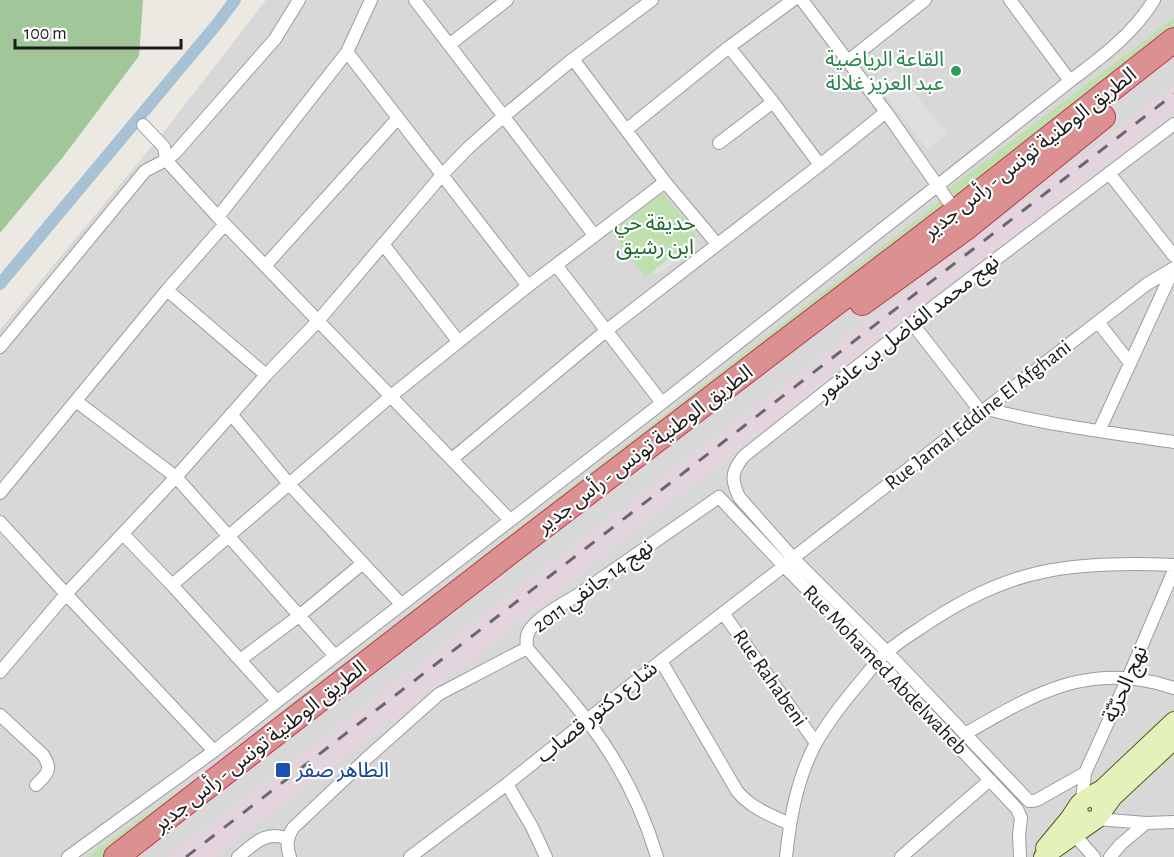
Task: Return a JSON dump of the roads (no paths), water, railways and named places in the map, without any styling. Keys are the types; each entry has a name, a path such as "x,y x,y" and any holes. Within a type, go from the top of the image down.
{"highway":[{"name":"الطريق الوطنية تونس - رأس جدير","path":"142,857 648,464 835,323 1174,40"},
{"name":"الطريق الوطنية تونس - رأس جدير","path":"116,857 510,552 1174,60"}],"street":[{"path":"0,347 145,171 176,152 275,39 299,0"},
{"path":"0,493 222,221 348,52 371,0"},
{"path":"415,0 594,235"},
{"path":"449,45 507,0"},
{"path":"0,672 66,594 318,321 442,175 468,148 573,59 652,0"},
{"path":"626,130 729,47 793,0"},
{"path":"802,0 886,112 961,219"},
{"path":"848,61 911,4 925,0"},
{"path":"1011,0 1070,81"},
{"path":"68,857 214,751 1109,52 1150,8 1154,0"},
{"path":"729,47 820,165"},
{"path":"348,52 528,286"},
{"path":"573,59 665,182 717,244"},
{"path":"719,143 773,102"},
{"path":"452,459 607,330 886,112"},
{"path":"265,266 398,118"},
{"name":"نهج محمد الفاضل بن عاشور","path":"789,562 739,497 734,486 732,475 744,456 912,323 1174,124"},
{"path":"143,125 164,147 166,160 222,221 510,520"},
{"path":"1109,173 1174,256"},
{"path":"172,585 458,341 665,182"},
{"path":"384,244 458,341"},
{"path":"556,265 662,403"},
{"path":"1099,431 1173,269"},
{"name":"Rue Jamal Eddine El Afghani","path":"789,562 1147,284 1173,269"},
{"path":"167,290 266,375"},
{"path":"1098,322 1130,363"},
{"path":"912,323 984,411 1174,442"},
{"path":"76,401 176,477 335,656"},
{"path":"231,414 289,484 401,604"},
{"name":"Rue Mohamed Abdelwaheb","path":"719,497 789,562 883,657 1019,812 1021,818 1020,857"},
{"name":"نهج 14 جانفي 2011","path":"288,839 293,828 439,694 527,648 529,629 538,620 719,497"},
{"path":"0,522 214,751"},
{"path":"123,534 277,701"},
{"path":"240,660 299,616 363,562"},
{"name":"شارع دكتور قصاب","path":"410,857 507,784 789,562"},
{"path":"786,857 790,824 799,784 816,743 844,702 883,657 948,609 1013,580 1045,571 1077,566 1137,563 1174,568"},
{"name":"نهج الحرّيّة","path":"1082,801 1085,773 1174,568"},
{"name":"Rue Rahabeni","path":"723,613 816,743"},
{"path":"527,648 587,720 625,778 650,834 657,857"},
{"path":"883,657 965,734 1029,801 1037,800 1085,773"},
{"path":"661,661 737,791 758,809 790,824"},
{"path":"965,734 1018,703 1047,690 1091,678 1128,678 1174,688"},
{"path":"0,715 44,755 49,768 36,785"},
{"path":"1043,857 1070,830 1082,801 1102,789 1174,721"},
{"path":"1038,857 1070,830 1097,818 1113,797 1174,740"},
{"path":"901,857 990,780"},
{"path":"507,784 532,826 546,857"},
{"path":"1082,801 1078,813 1084,820 1097,818 1146,824 1174,822"},
{"path":"1110,857 1121,844 1146,824"},
{"path":"1070,830 1094,857"},
{"path":"238,857 254,844 274,835 288,839 290,857"}],"waterway":[{"path":"0,284 235,0"}],"railway":[{"path":"186,857 1174,94"}],"place":[{"name":"القاعة الرياضية عبد العزيز غلالة","path":"956,71"},
{"name":"الطاهر صفر","path":"283,770"}],"park label":[{"name":"حديقة حي ابن رشيق","path":"655,235"}]}
